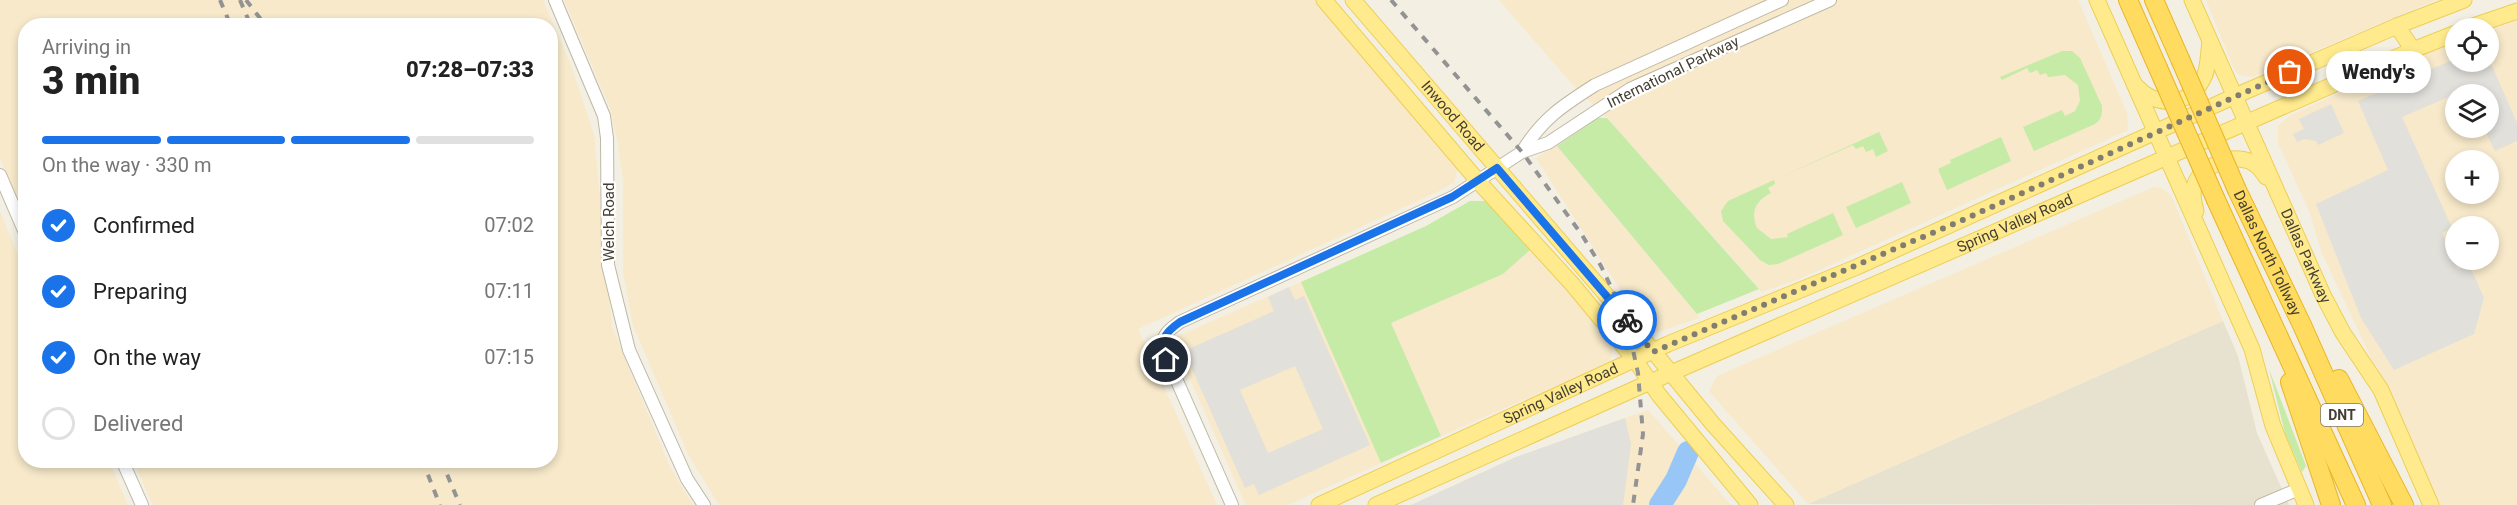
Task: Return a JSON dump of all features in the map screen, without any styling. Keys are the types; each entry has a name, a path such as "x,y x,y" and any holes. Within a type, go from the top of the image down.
{"highway":[{"name":"Dallas North Tollway","path":"2128,0 2277,337 2313,409 2356,505"},
{"name":"Dallas North Tollway","path":"2154,0 2237,189 2302,325 2382,505"},
{"path":"2302,325 2327,356 2404,505"},
{"path":"2277,337 2302,424 2331,505"}],"main road":[{"name":"Inwood Road","path":"1324,0 1478,181 1559,269 1635,360 1650,383 1750,505"},
{"name":"Inwood Road","path":"1353,0 1712,423 1786,505"},
{"path":"2097,0 2252,349 2273,426 2306,505"},
{"name":"Dallas Parkway","path":"2192,0 2323,295 2343,333 2381,390 2431,505"},
{"name":"Spring Valley Road","path":"1319,505 1653,352 1857,267 2235,96 2397,26 2464,0"},
{"path":"2497,18 2517,11"},
{"path":"2397,26 2413,50"},
{"name":"Spring Valley Road","path":"1376,505 1671,373 2445,37"},
{"path":"2134,84 2143,94 2157,101 2168,103 2182,99 2198,87 2205,76 2210,41"},
{"path":"2199,230 2194,187 2201,174 2220,163 2235,160 2251,162 2259,167 2277,194"},
{"path":"1803,316 1802,308 1807,299 1857,267"},
{"path":"1755,337 1762,324 1776,316 1778,309 1775,301"},
{"path":"1391,472 1401,494"}],"street":[{"name":"Welch Road","path":"555,0 604,116 608,147 608,265 626,342 645,392 687,479 704,505"},
{"name":"International Parkway","path":"1522,152 1536,129 1570,101 1595,86 1782,0"},
{"name":"International Parkway","path":"1232,505 1162,347 1163,337 1168,330 1180,322 1452,197 1522,152 1548,143 1630,89 1830,0"},
{"path":"0,175 18,216"},
{"path":"126,468 142,505"},
{"path":"2261,505 2299,489"}],"shaded area":[{"path":"0,0 543,0 551,18 18,18 18,200 0,158"},
{"path":"564,0 1318,0 1459,164 1454,182 1437,192 1138,329 1217,505 719,505 688,454 633,325 623,272 623,180 617,138 610,108"},
{"path":"1499,0 2078,0 2127,113 2128,130 1797,280 1761,292"},
{"path":"2206,0 2436,0 2253,77 2239,75 2235,71"},
{"path":"2517,20 2517,505 2440,505 2321,251 2310,213 2278,143 2278,126 2289,116 2445,46 2445,72 2499,72 2499,26"},
{"path":"558,35 570,63 594,135 612,327 669,465 693,505 153,505 136,468 558,468"},
{"path":"2445,63 2445,72 2495,72 2517,123 2517,141 2495,150 2489,138 2499,138 2499,84 2445,84 2445,98 2402,117 2447,216 2445,232 2442,233 2445,240 2445,270 2472,270 2484,298 2474,334 2394,370 2361,318 2316,204 2388,170 2358,101"},
{"path":"2331,104 2344,133 2318,145 2316,141 2304,139 2297,142 2293,134 2304,129 2299,119"},
{"path":"1557,146 1699,318 1658,332 1645,328 1536,158"},
{"path":"2154,187 2163,189 2171,195 2223,321 1808,504 1709,391 1717,376"},
{"path":"0,212 18,254 18,468 112,468 128,505 0,505"},
{"path":"1531,249 1614,344 1610,362 1441,436 1391,323 1503,274"},
{"path":"1301,282 1381,463 1288,505 1246,505 1175,345 1178,336"},
{"path":"1289,287 1295,300 1304,296 1370,445 1259,495 1254,484 1245,488 1184,351 1274,311 1268,297","holes":["1295,366 1323,429 1268,453 1240,390"]},
{"path":"2223,321 2238,356 2257,433 2289,505 1808,504"},
{"path":"1648,410 1731,505 1411,505 1516,457"},
{"path":"1625,418 1631,444 1623,505 1411,505 1516,457"}],"green space":[{"path":"2062,51 2072,51 2080,58 2102,106 2101,116 2095,124 2034,151 2023,127 2062,110 2065,116 2075,111 2080,101 2078,85 2065,75 2048,77 2046,73 2040,75 2037,70 2030,73 2027,68 2002,80 2000,77"},
{"path":"1598,118 1607,118 1759,289 1697,314 1557,146"},
{"path":"1879,132 1888,151 1876,157 1873,149 1866,152 1863,146 1856,149 1853,145 1774,180 1775,184 1768,188 1771,193 1758,203 1754,212 1757,228 1771,239 1788,237 1787,234 1833,213 1843,235 1778,264 1769,265 1760,260 1723,221 1721,211 1728,201"},
{"path":"2001,137 2011,161 1947,190 1938,169 1951,163 1950,160"},
{"path":"1902,182 1911,203 1856,228 1846,207"},
{"path":"1470,201 1488,201 1531,249 1503,274 1391,323 1441,436 1381,463 1301,282 1426,226"},
{"path":"2269,369 2306,466 2302,472 2285,433"}],"waterway":[{"path":"1660,505 1676,480 1688,452"}],"railway":[{"path":"220,0 228,18"},
{"path":"240,0 248,18"},
{"path":"246,0 260,18"},
{"path":"1391,0 1522,152 1582,235 1601,266 1626,318 1638,373 1643,434 1633,505"},
{"path":"425,468 440,505"},
{"path":"444,468 460,505"}],"way so far":[{"path":"1627,320 1653,352 1857,267 2290,72"}],"place":[{"name":"Wendy's","path":"2290,72"}],"route":[{"path":"1166,360 1162,347 1163,337 1168,330 1180,322 1452,197 1497,168 1627,320"}]}
